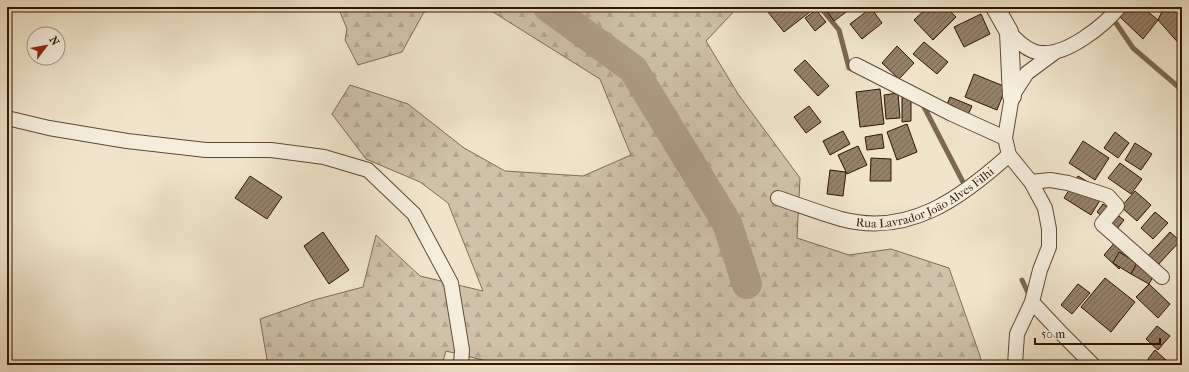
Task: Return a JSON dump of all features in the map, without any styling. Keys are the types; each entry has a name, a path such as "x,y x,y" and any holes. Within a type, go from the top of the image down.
{"street":[{"path":"995,7 1009,32 1017,42 1040,54 1054,53"},
{"path":"1012,96 1027,73 1054,53 1077,42 1103,24 1119,7"},
{"path":"1009,32 1012,96"},
{"path":"856,65 952,114 1005,138"},
{"name":"Rua Lavrador João Alves Filhi","path":"778,198 842,219 866,223 888,223 925,214 950,201 984,178 1009,155 1005,138 1012,96"},
{"path":"7,118 49,128 127,141 206,150 272,150 324,156 368,170 414,214 451,283 462,350 461,365"},
{"path":"1009,155 1031,182 1045,208 1049,229 1049,247 1040,270 1032,302 1016,334 1015,365"},
{"path":"1031,182 1050,180 1068,183 1108,196 1117,206 1102,224 1162,277"},
{"path":"1032,302 1093,365"}],"green space":[{"path":"338,7 462,7 424,12 402,52 358,65 345,40 347,29"},
{"path":"485,7 738,7 706,41 738,94 800,178 797,238 849,255 891,249 949,268 982,365 503,365 446,351 442,365 268,365 260,319 314,300 363,287 376,235 420,276 483,291 448,203 420,182 366,159 332,114 350,85 408,104 464,148 505,171 583,176 631,155 600,79"}],"building":[{"path":"764,7 815,7 815,8 784,32"},
{"path":"824,7 853,7 834,21"},
{"path":"928,7 946,7 956,17 933,40 914,20"},
{"path":"1021,7 1029,7 1023,11"},
{"path":"1124,7 1142,7 1158,20 1143,39 1117,14"},
{"path":"1164,7 1182,7 1182,47 1158,20"},
{"path":"871,8 882,23 862,39 850,24"},
{"path":"816,10 826,22 815,31 805,18"},
{"path":"981,14 990,34 964,47 954,27"},
{"path":"924,42 948,62 937,74 913,54"},
{"path":"897,46 914,63 899,79 882,63"},
{"path":"805,60 829,86 818,96 794,70"},
{"path":"974,74 1006,87 997,110 965,97"},
{"path":"880,89 884,124 860,127 856,92"},
{"path":"898,93 900,118 886,119 884,95"},
{"path":"902,97 911,97 911,121 902,122"},
{"path":"950,97 972,106 967,117 946,107"},
{"path":"809,106 821,122 806,133 794,117"},
{"path":"907,124 917,152 897,160 887,132"},
{"path":"843,131 850,144 830,155 823,141"},
{"path":"1115,132 1129,143 1118,158 1104,148"},
{"path":"882,134 884,148 867,150 865,137"},
{"path":"1083,141 1109,158 1095,180 1069,163"},
{"path":"1135,143 1152,154 1141,170 1125,160"},
{"path":"858,146 867,165 847,174 838,155"},
{"path":"871,158 891,159 891,181 870,181"},
{"path":"1120,163 1142,179 1131,194 1108,178"},
{"path":"830,170 846,172 843,196 827,194"},
{"path":"250,176 282,197 267,219 235,198"},
{"path":"1078,176 1105,192 1091,215 1064,198"},
{"path":"1135,191 1151,205 1137,221 1121,207"},
{"path":"1103,204 1124,220 1117,229 1097,212"},
{"path":"1155,212 1168,223 1153,239 1141,228"},
{"path":"323,232 349,270 329,284 304,246"},
{"path":"1170,232 1180,241 1156,267 1146,258"},
{"path":"1116,241 1131,255 1119,269 1104,255"},
{"path":"1119,252 1137,263 1131,274 1113,263"},
{"path":"1137,263 1155,273 1149,284 1131,274"},
{"path":"1105,278 1135,302 1111,332 1081,307"},
{"path":"1078,284 1090,293 1072,314 1061,305"},
{"path":"1149,284 1170,304 1158,318 1136,297"},
{"path":"1157,326 1170,336 1158,350 1146,339"},
{"path":"1155,350 1167,361 1164,365 1154,365 1148,359"}],"waterway":[{"path":"548,7 633,69 727,223 747,284"},
{"path":"820,7 839,30 849,68 856,71"},
{"path":"1105,7 1133,48 1182,90"},
{"path":"922,103 964,184"},
{"path":"1022,280 1030,297"}]}
